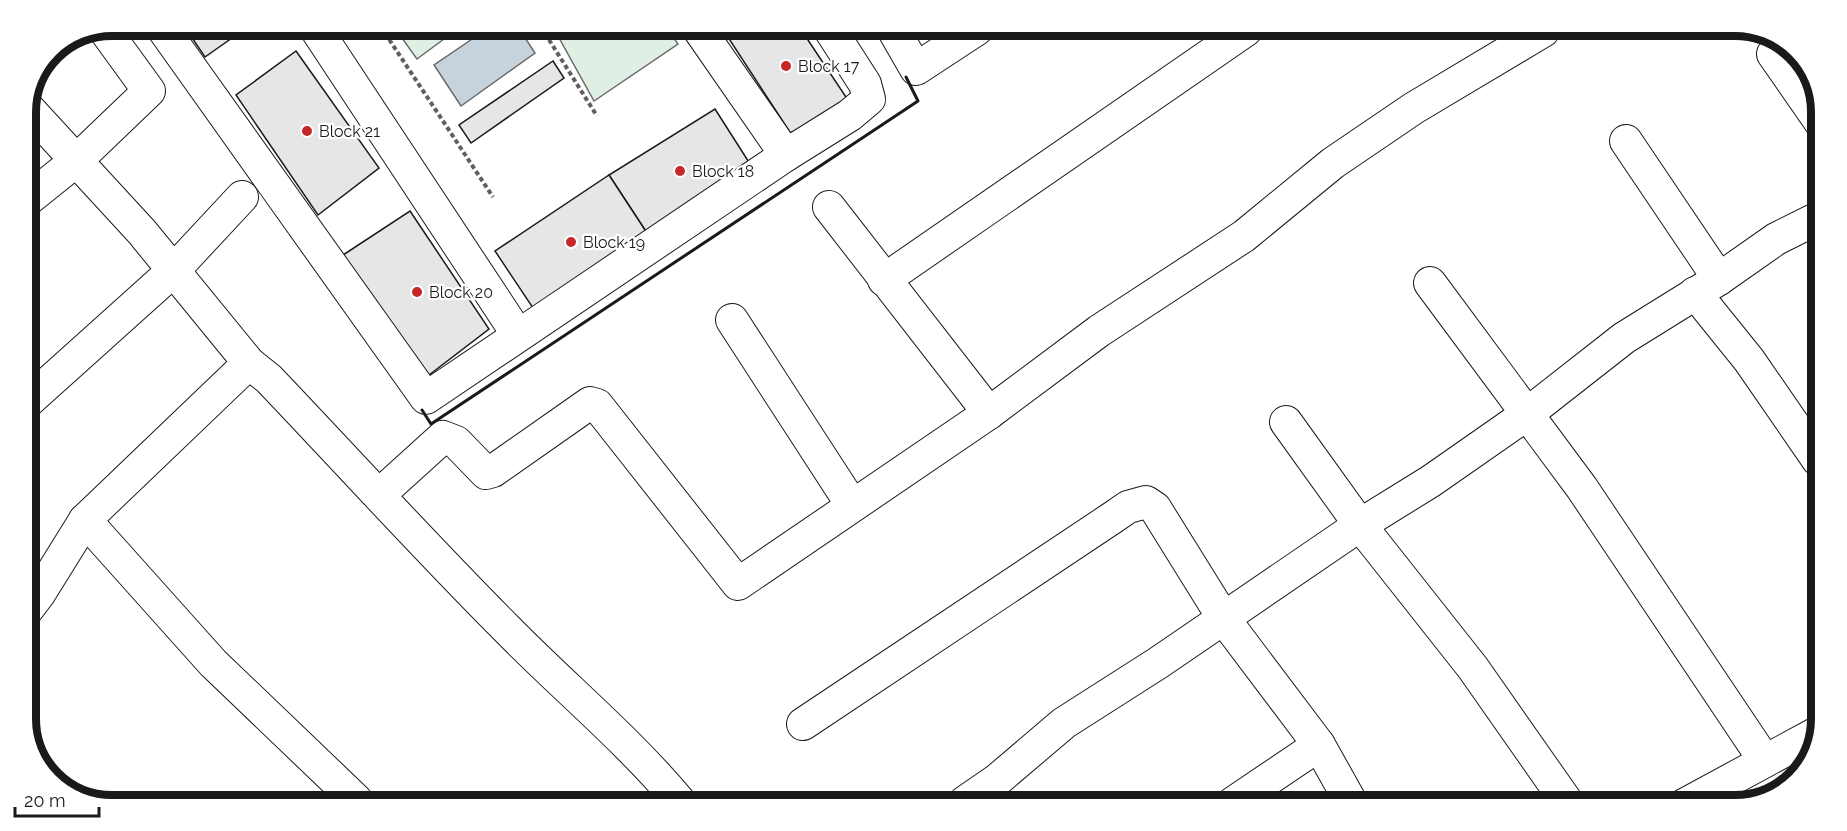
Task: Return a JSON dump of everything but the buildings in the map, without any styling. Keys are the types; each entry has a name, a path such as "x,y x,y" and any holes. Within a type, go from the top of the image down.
{"street":[{"path":"36,193 77,160 149,91 111,36"},
{"path":"168,36 426,398 786,155 850,115 869,99 865,84 834,36"},
{"path":"321,36 518,335"},
{"path":"704,36 786,155"},
{"path":"897,36 916,69 966,36"},
{"path":"884,280 1237,36"},
{"path":"379,495 443,437 456,442 486,473 493,471 590,403 597,405 738,584 988,413 1100,331 1245,236 1333,163 1414,108 1535,36"},
{"path":"1773,54 1811,109"},
{"path":"36,117 174,270 249,363 269,379 562,685 644,759 674,795"},
{"path":"1626,141 1749,360 1811,450"},
{"path":"36,394 174,270 242,197"},
{"path":"830,207 988,413"},
{"path":"975,795 997,780 1064,723 1224,619 1360,525 1431,481 1527,414 1624,338 1776,239 1811,222"},
{"path":"1430,284 1582,488 1765,761"},
{"path":"732,320 852,506"},
{"path":"36,598 85,520 249,363"},
{"path":"1286,422 1360,525 1473,668 1562,795"},
{"path":"803,724 1120,513 1146,502 1155,508 1224,619 1319,745 1347,795"},
{"path":"85,520 213,663 351,795"},
{"path":"1702,795 1809,737"},
{"path":"1245,795 1319,745"}],"path":[{"path":"387,36 493,197"},
{"path":"547,36 597,116"}],"green space":[{"path":"400,36 448,36 417,59"},
{"path":"558,36 672,36 678,44 594,101"}],"shaded area":[{"path":"477,36 524,36 535,53 461,106 434,65"}],"wall":[{"path":"422,410 431,424 918,101 906,77"}],"place":[{"name":"Block 17","path":"786,66"},
{"name":"Block 21","path":"307,131"},
{"name":"Block 18","path":"680,171"},
{"name":"Block 19","path":"571,242"},
{"name":"Block 20","path":"417,292"}]}
